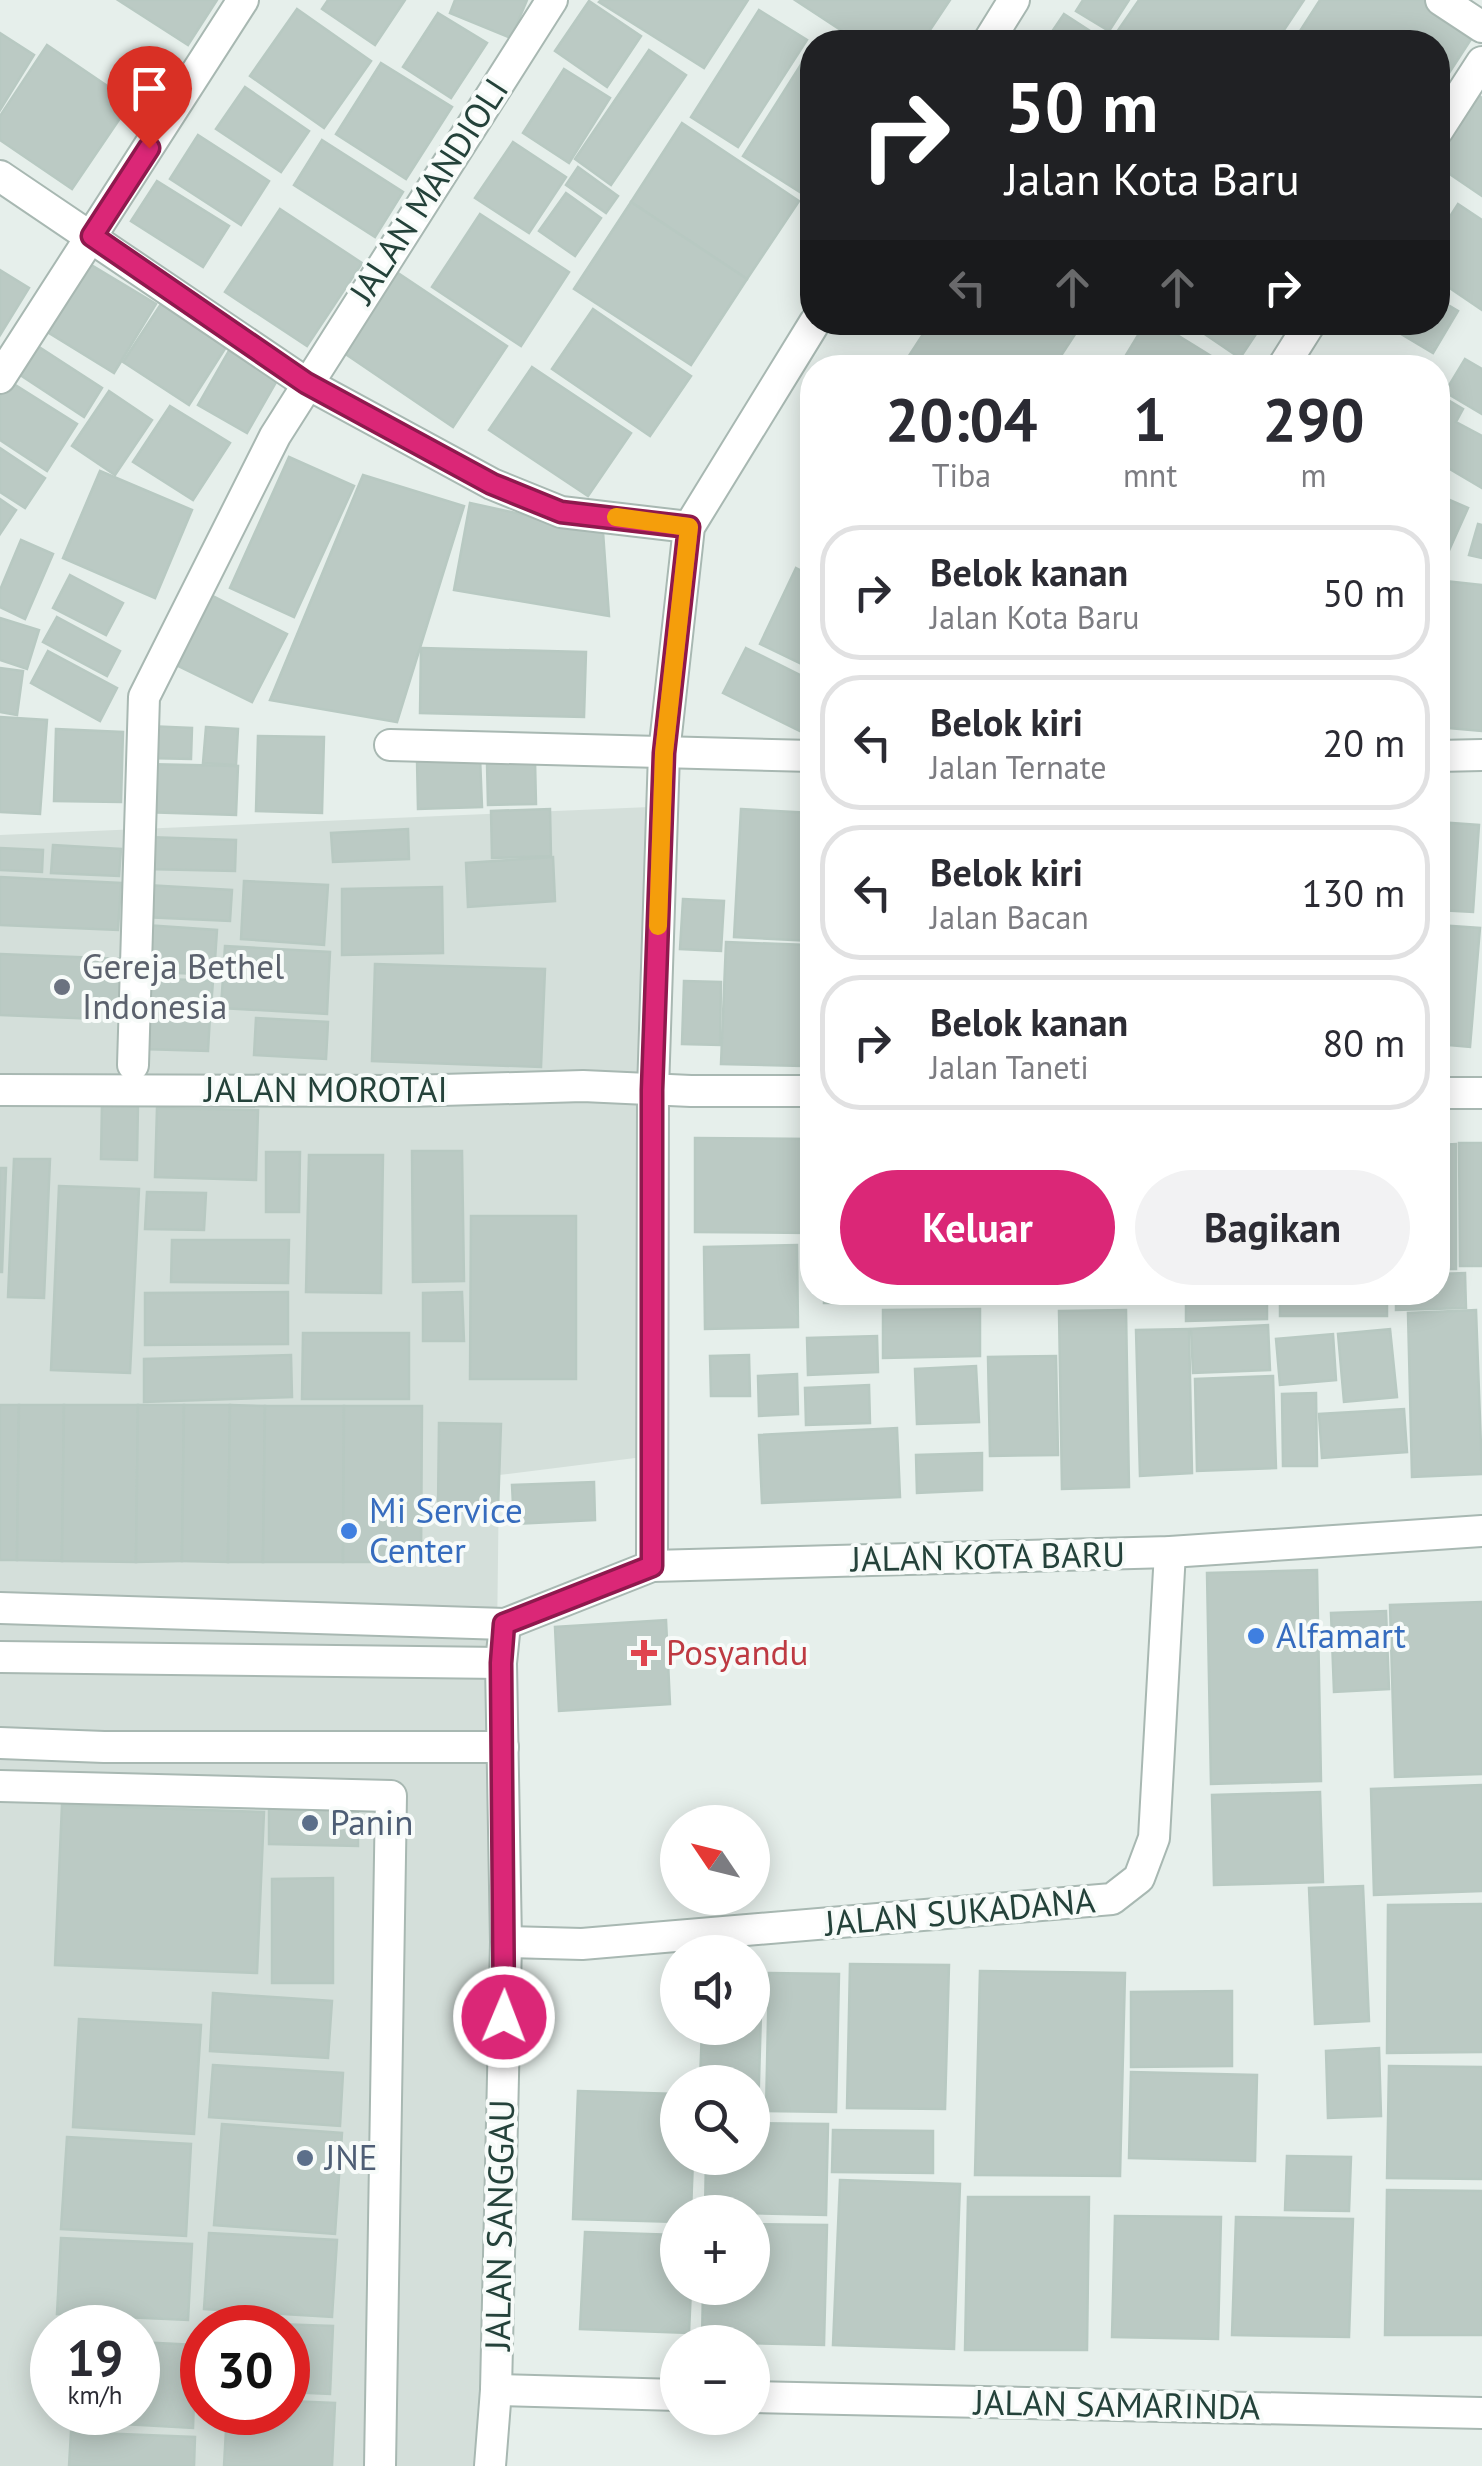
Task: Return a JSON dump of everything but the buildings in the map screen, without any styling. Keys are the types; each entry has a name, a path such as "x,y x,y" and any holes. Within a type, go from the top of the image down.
{"street":[{"path":"0,378 243,0"},
{"name":"JALAN MANDIOLI","path":"133,1064 144,696 275,436 306,383 552,0"},
{"path":"995,30 1014,0"},
{"path":"1441,0 1482,28"},
{"path":"1450,111 1482,62"},
{"path":"0,176 306,383 492,484 561,512 689,527"},
{"path":"652,1566 652,1090 664,753 689,527 807,335"},
{"path":"390,745 800,756"},
{"path":"1450,756 1482,755"},
{"name":"JALAN MOROTAI","path":"0,1090 408,1091 583,1086 800,1092"},
{"path":"1450,1093 1482,1093"},
{"name":"JALAN KOTA BARU","path":"504,1624 652,1566 1170,1552 1482,1531"},
{"name":"JALAN SUKADANA","path":"506,1942 582,1944 1112,1899 1139,1878 1154,1838 1170,1552"},
{"path":"0,1608 504,1624"},
{"name":"JALAN SANGGAU","path":"490,2466 496,2390 506,1942 501,1663 504,1624"},
{"path":"0,1657 501,1663"},
{"path":"0,1743 104,1747 503,1747"},
{"path":"0,1786 391,1796 380,2466"},
{"path":"496,2390 660,2395"},
{"name":"JALAN SAMARINDA","path":"770,2397 1482,2413"}],"shaded area":[{"path":"650,807 651,1456 499,1475 487,2466 0,2466 0,835"}],"slow traffic":[{"path":"616,517 689,527 664,753 658,926"}],"place":[{"name":"Gereja Bethel Indonesia","path":"62,987"},
{"name":"Mi Service Center","path":"349,1531"},
{"name":"Alfamart","path":"1256,1636"},
{"name":"Posyandu","path":"644,1653"},
{"name":"Panin","path":"310,1823"},
{"name":"JNE","path":"305,2158"}],"route":[{"path":"149,148 92,236 306,383 492,484 561,512 689,527 664,753 652,1090 652,1566 504,1624 504,2017"}]}
